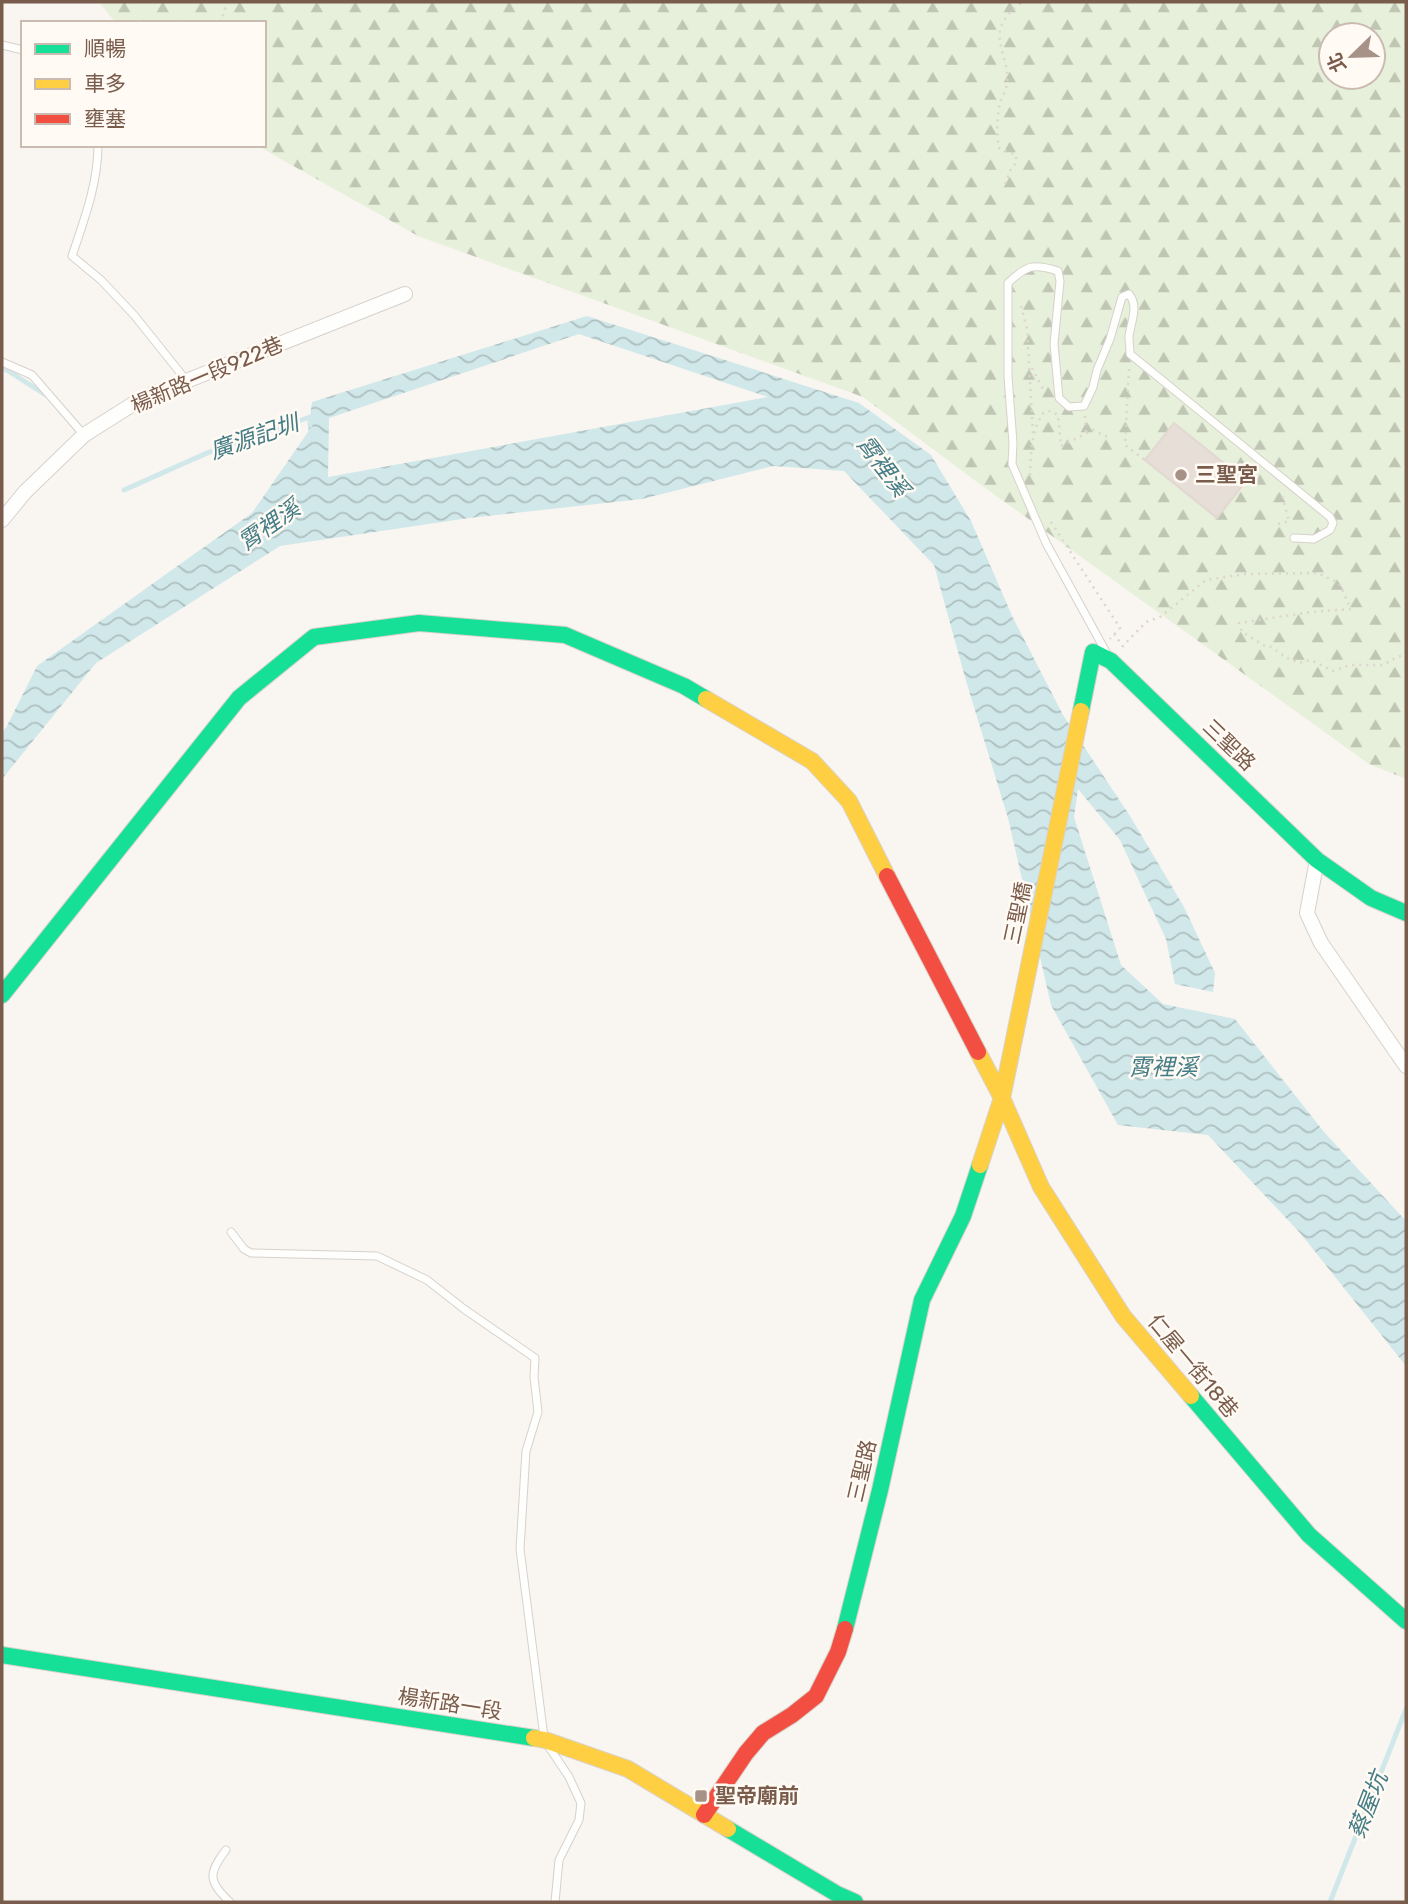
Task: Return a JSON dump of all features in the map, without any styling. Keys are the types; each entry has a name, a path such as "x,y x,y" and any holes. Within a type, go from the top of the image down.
{"street":[{"name":"楊新路一段922巷","path":"2,520 25,492 84,435 141,399 405,294"},
{"name":"仁屋一街18巷","path":"2,995 239,698 314,637 419,623 565,635 684,686 812,761 849,802 1002,1098 1041,1187 1123,1315 1309,1535 1406,1621"},
{"name":"三聖橋","path":"1002,1098 1093,652 1111,662"},
{"name":"三聖路","path":"1111,662 1317,860 1371,898 1406,913"},
{"path":"1317,860 1307,913 1321,943 1406,1066"},
{"name":"三聖路","path":"704,1815 746,1753 763,1733 816,1696 838,1652 880,1490 922,1300 963,1216 1002,1098"},
{"name":"楊新路一段","path":"2,1655 545,1740 628,1769 837,1894 855,1902"}],"lane":[{"path":"2,45 21,50"},
{"path":"98,147 98,163 91,198 72,256 118,298 186,380"},
{"path":"1111,662 1046,543 1012,464 1008,283 1023,269 1042,266 1058,271 1060,281 1054,344 1059,398 1069,407 1084,406 1110,339 1122,296 1129,294 1133,298 1134,306 1129,335 1130,354 1333,523 1330,530 1314,538 1294,537"},
{"path":"2,362 32,375 84,435"},
{"path":"230,1232 244,1249 251,1253 377,1256 427,1280 535,1358 538,1412 526,1451 520,1549 545,1740 569,1777 581,1803 579,1820 559,1860 555,1902"},
{"path":"226,1850 214,1864 213,1877 216,1888 230,1902"}],"path":[{"path":"222,21 227,2"},
{"path":"1005,184 1016,163 1016,155 999,148 997,138 1000,104 1008,82 1005,56 999,40 1000,29 1009,13 1022,2"},
{"path":"1008,283 1020,304 1027,329 1033,441 1030,477"},
{"path":"1130,354 1125,445 1145,460"},
{"path":"1030,365 1047,395"},
{"path":"1052,405 1058,415 1061,446 1093,430 1110,439"},
{"path":"1084,406 1086,433"},
{"path":"1033,441 1037,422 1044,412 1051,411 1058,415"},
{"path":"1276,474 1289,522 1278,524"},
{"path":"1048,517 1120,628 1103,645 1112,655 1146,622 1160,617 1206,580 1245,574 1318,573 1339,583 1350,609 1239,622 1242,632 1265,646 1272,647 1287,659 1299,663 1311,660 1333,671 1350,665 1383,665 1406,654"},
{"path":"1114,634 1123,646"}],"green space":[{"path":"99,2 1406,2 1406,779 1369,764 863,397 418,236 260,147 266,147 266,21 114,21"}],"water":[{"name":"霄裡溪","path":"587,316 859,403 931,455 971,521 1013,618 1063,715 1130,816 1184,907 1215,973 1213,992 1175,984 1166,939 1120,840 1078,789 1074,817 1121,965 1163,1004 1235,1019 1324,1132 1406,1221 1406,1366 1301,1234 1208,1135 1118,1125 1051,1005 1008,818 934,565 844,471 773,466 642,499 469,518 280,546 96,663 2,779 2,732 37,666 252,513 308,432 312,402","holes":["579,334 768,397 328,477 329,418"]}],"building":[{"name":"三聖宮","path":"1174,423 1246,481 1217,518 1145,460"}],"waterway":[{"name":"廣源記圳","path":"2,367 49,397"},
{"name":"廣源記圳","path":"124,490 207,453 310,417 310,425"},
{"name":"蔡屋坑","path":"1330,1902 1406,1709"}],"traffic: fast":[{"path":"2,995 239,698 314,637 419,623 565,635 684,686 706,699"},
{"path":"1081,711 1093,652 1111,661 1317,860 1371,898 1406,913"},
{"path":"845,1629 880,1490 922,1300 963,1216 980,1165"},
{"path":"1191,1396 1309,1535 1406,1621"},
{"path":"2,1655 534,1738"},
{"path":"728,1829 855,1902"}],"traffic: slow":[{"path":"706,699 812,761 849,801 887,876"},
{"path":"980,1165 1002,1098 1081,711"},
{"path":"978,1052 1002,1098 1041,1187 1123,1316 1191,1396"},
{"path":"534,1738 628,1769 728,1829"}],"traffic: jam":[{"path":"887,876 978,1052"},
{"path":"704,1815 746,1753 763,1733 816,1696 838,1652 845,1629"}],"place":[{"name":"三聖宮","path":"1181,475"},
{"name":"聖帝廟前","path":"701,1796"}]}
